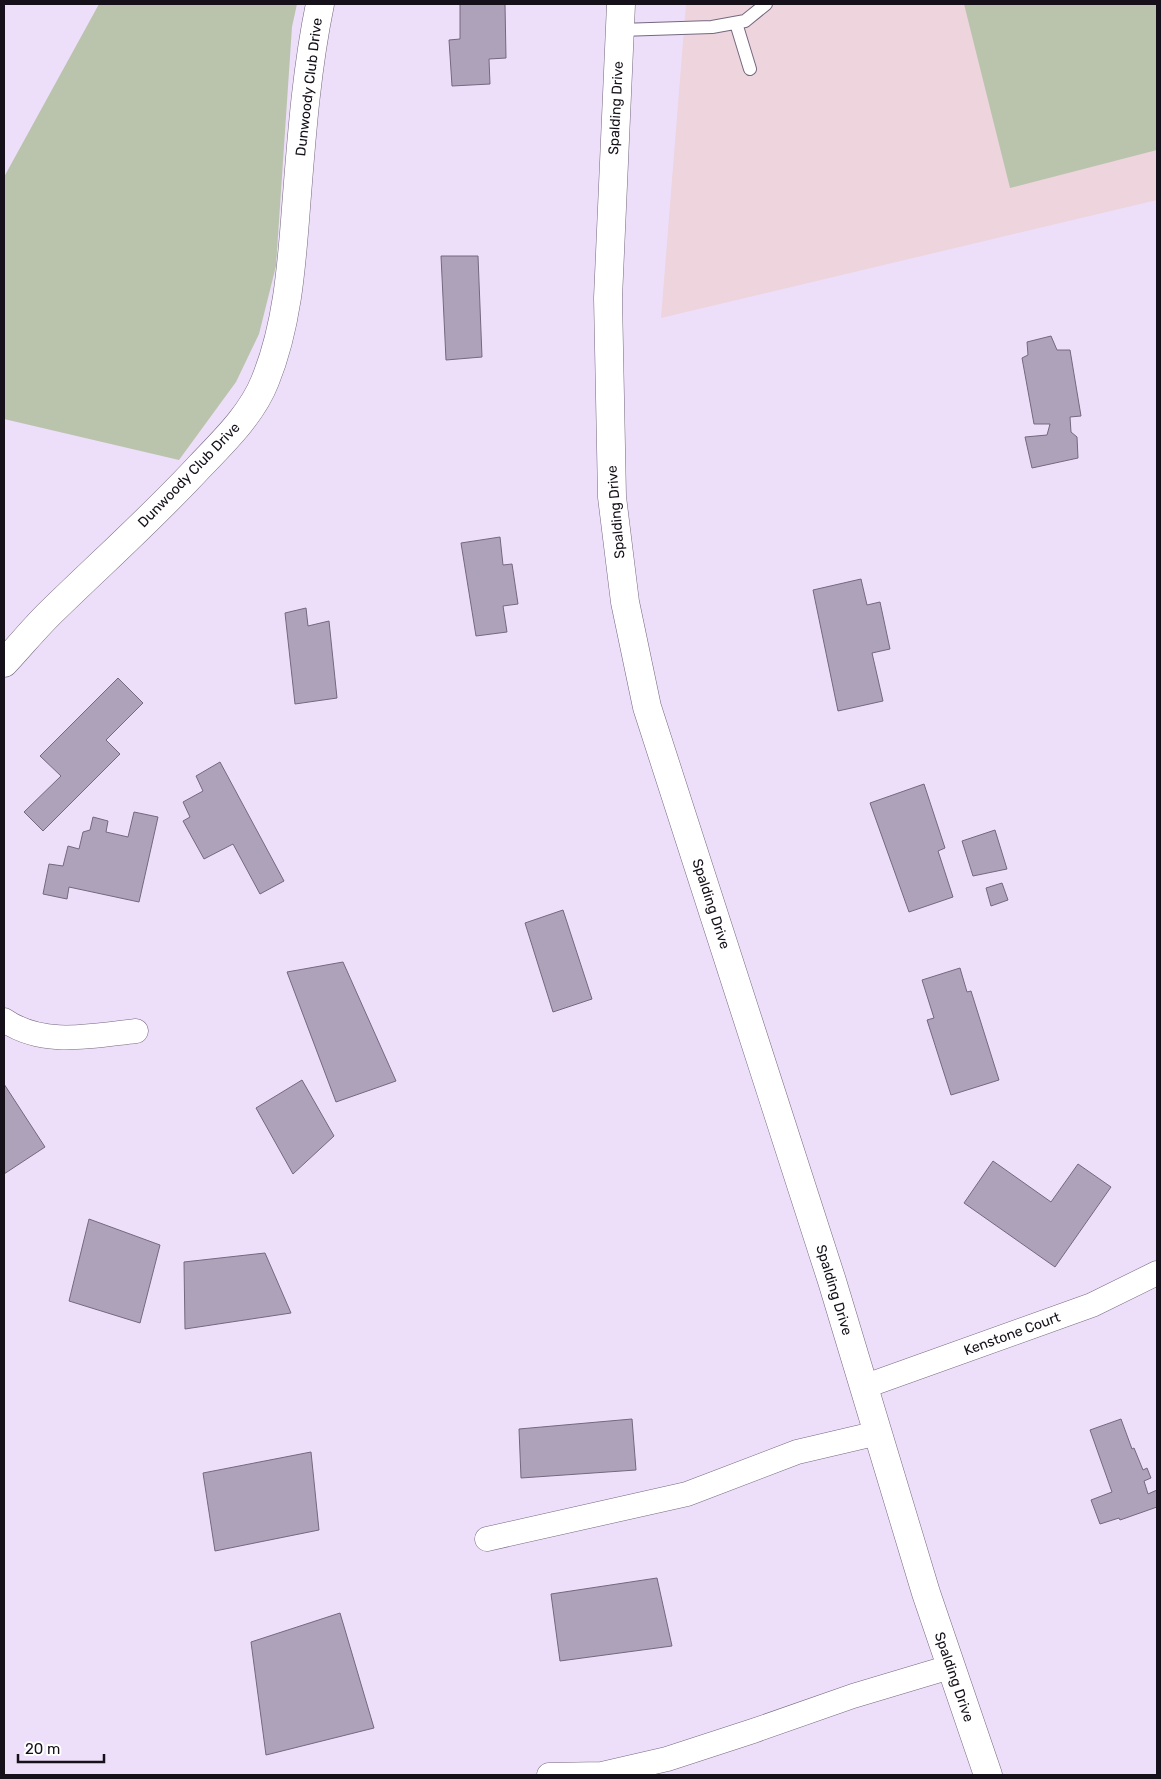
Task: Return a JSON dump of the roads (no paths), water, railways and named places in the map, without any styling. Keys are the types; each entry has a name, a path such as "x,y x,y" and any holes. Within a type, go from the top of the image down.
{"street":[{"name":"Dunwoody Club Drive","path":"4,663 47,616 184,485 246,415 265,383 277,347 286,307 293,252 304,107 312,44 320,4"},
{"name":"Spalding Drive","path":"620,17 608,298 612,497 625,602 648,707 829,1271 950,1667 988,1775"},
{"path":"4,1020 12,1026 47,1037 67,1038 136,1031"},
{"name":"Kenstone Court","path":"864,1387 1092,1305 1157,1273"},
{"path":"487,1539 687,1494 797,1452 878,1433"},
{"path":"549,1775 602,1774 667,1758 754,1732 852,1696 950,1667"}],"lane":[{"path":"620,17 712,28 745,21 766,4"},
{"path":"736,23 750,69"}]}
